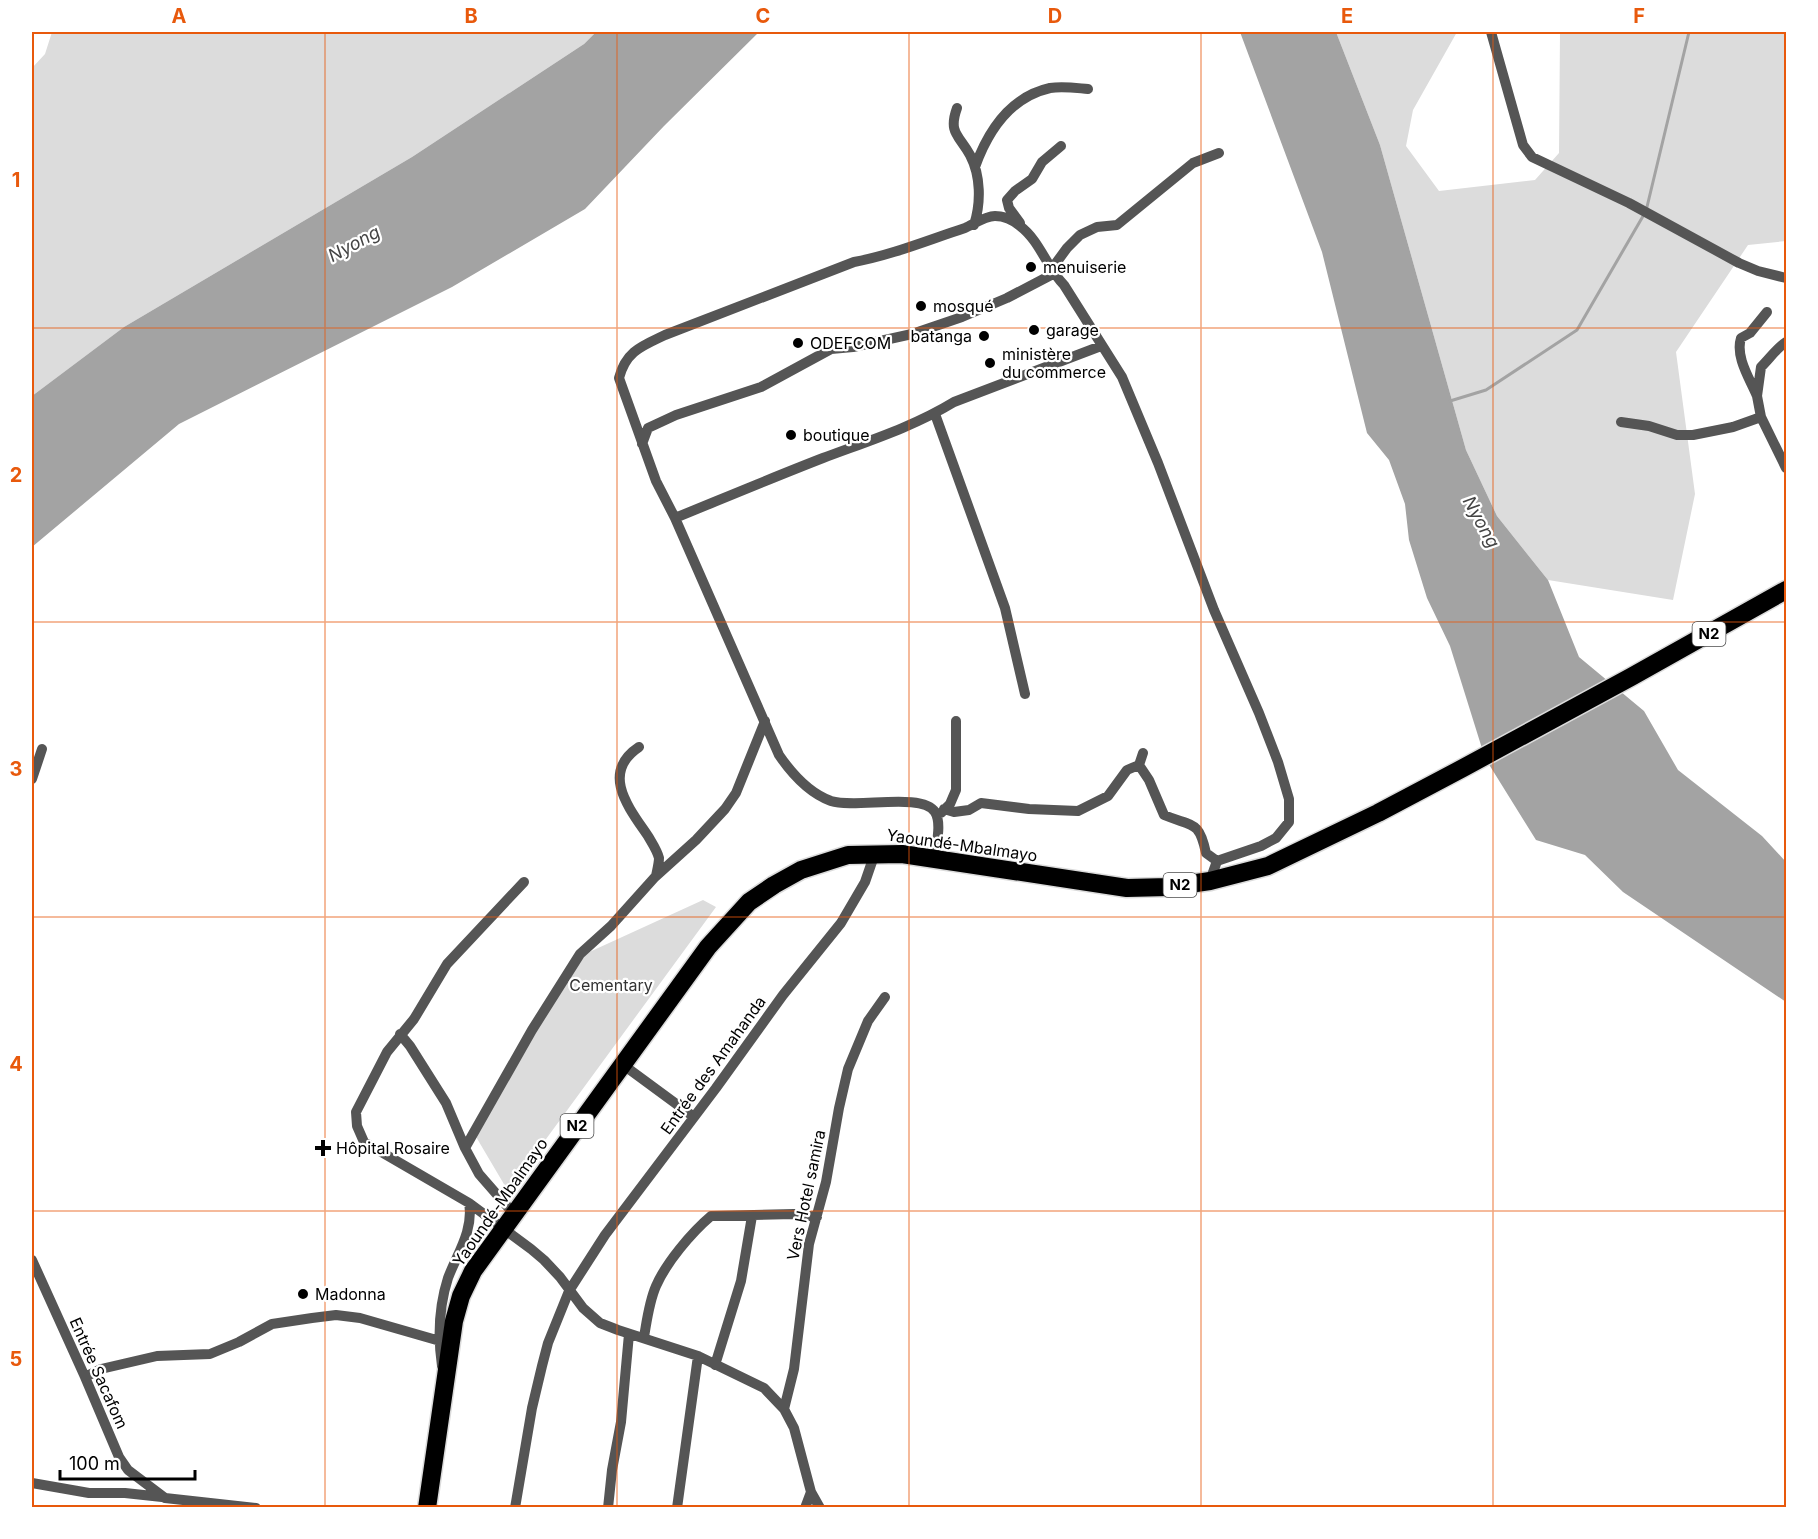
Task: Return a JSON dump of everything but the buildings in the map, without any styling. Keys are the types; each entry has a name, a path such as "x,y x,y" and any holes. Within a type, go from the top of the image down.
{"highway":[{"name":"Yaoundé-Mbalmayo","path":"427,1508 448,1350 461,1296 473,1271 708,947 749,902 774,885 801,870 848,855 874,853 935,858 1127,888 1170,887 1210,881 1268,866 1378,813 1463,768 1786,590"}],"street":[{"path":"1491,32 1522,145 1532,158 1629,203 1739,263 1758,271 1786,278"},
{"path":"975,167 981,149 992,129 1004,113 1018,103 1049,88 1088,89"},
{"path":"957,108 953,123 954,132 970,155 975,167 979,192 979,210 974,225"},
{"path":"1061,146 1042,162 1032,179 1015,191 1008,200 1009,208 1047,260 1053,274 1064,285 1122,377 1158,463 1214,610 1278,762 1289,799 1289,822 1276,838 1261,846 1217,861"},
{"path":"642,444 648,428 676,415 761,387 831,349 912,334 962,317 1007,298 1053,274 1056,263 1066,248 1080,236 1097,227 1117,225 1193,163 1219,153"},
{"path":"1023,228 1014,221 997,216 990,217 974,225 879,257 854,262 665,335 638,349 623,363 619,378 656,481 675,518 779,756 790,771 820,796 846,804 917,802 941,814 969,810 981,804 1078,811 1108,796 1127,770 1139,765 1143,753"},
{"path":"1767,312 1750,333 1741,338 1738,346 1757,396 1761,417 1786,468"},
{"path":"1757,396 1761,367 1776,349 1786,342"},
{"path":"675,518 825,457 891,434 954,402 1101,346"},
{"path":"934,414 1005,608 1025,694"},
{"path":"1621,422 1685,435 1733,427 1761,417"},
{"path":"465,1148 532,1030 580,954 611,926 656,877 725,809 736,793 749,765 765,720"},
{"path":"935,858 941,814 950,804 956,790 956,721"},
{"path":"639,747 628,754 623,762 619,782 630,808 659,858 656,877"},
{"path":"32,779 42,749"},
{"path":"1139,765 1149,780 1164,815 1198,828 1206,853 1217,861"},
{"name":"Entrée des Amahanda","path":"515,1508 532,1408 542,1366 548,1343 569,1291 605,1235 783,995 841,923 865,882 874,853"},
{"path":"1210,881 1217,861"},
{"path":"524,882 447,964 414,1019 387,1052 356,1112 357,1126 364,1142 469,1203 544,1260 583,1308 600,1323 698,1356 764,1388 784,1409 794,1428 811,1492 820,1508"},
{"name":"Vers Hotel samira","path":"784,1409 794,1369 809,1244 826,1182 848,1069 868,1021 885,997"},
{"path":"400,1034 446,1103 479,1174 513,1213"},
{"path":"622,1064 694,1117"},
{"path":"445,1385 440,1341 442,1305 448,1280 466,1236 469,1203"},
{"path":"644,1337 656,1286 670,1262 704,1221 711,1216 794,1214 817,1217"},
{"path":"716,1365 741,1281 752,1216"},
{"name":"Entrée Sacafom","path":"32,1260 123,1464 138,1480 165,1498 256,1508"},
{"path":"85,1377 101,1369 157,1356 210,1354 239,1342 272,1324 336,1315 360,1318 440,1341"},
{"path":"608,1508 621,1422 629,1334"},
{"path":"677,1508 698,1356"},
{"path":"32,1483 89,1493 124,1493 165,1498"},
{"path":"805,1508 811,1492"}],"green space":[{"path":"52,32 596,32 584,44 412,157 124,327 32,396 32,68 45,54"},
{"path":"1336,32 1457,32 1413,110 1406,146 1439,191 1535,180 1559,153 1560,32 1786,32 1786,241 1748,245 1676,352 1695,494 1673,600 1548,580 1497,516 1466,450 1380,145"},
{"name":"Cementary","path":"703,900 716,907 508,1191 472,1130 585,954"}],"water":[{"name":"Nyong","path":"596,32 759,32 664,126 585,209 452,287 179,424 32,547 32,396 124,327 412,157 584,44"},
{"name":"Nyong","path":"1240,32 1336,32 1380,145 1466,450 1497,516 1548,580 1579,657 1644,711 1678,770 1762,836 1786,862 1786,1002 1623,892 1585,855 1536,840 1485,758 1450,646 1427,598 1409,540 1405,504 1389,460 1367,433 1322,252"}],"waterway":[{"path":"1450,401 1486,390 1577,330 1646,211 1689,32"}],"place":[{"name":"menuiserie","path":"1031,267"},
{"name":"mosqué","path":"921,306"},
{"name":"garage","path":"1034,330"},
{"name":"batanga","path":"984,336"},
{"name":"ODEFCOM","path":"798,343"},
{"name":"ministère du commerce","path":"990,363"},
{"name":"boutique","path":"791,435"},
{"name":"Hôpital Rosaire","path":"323,1148"},
{"name":"Madonna","path":"303,1294"}]}
